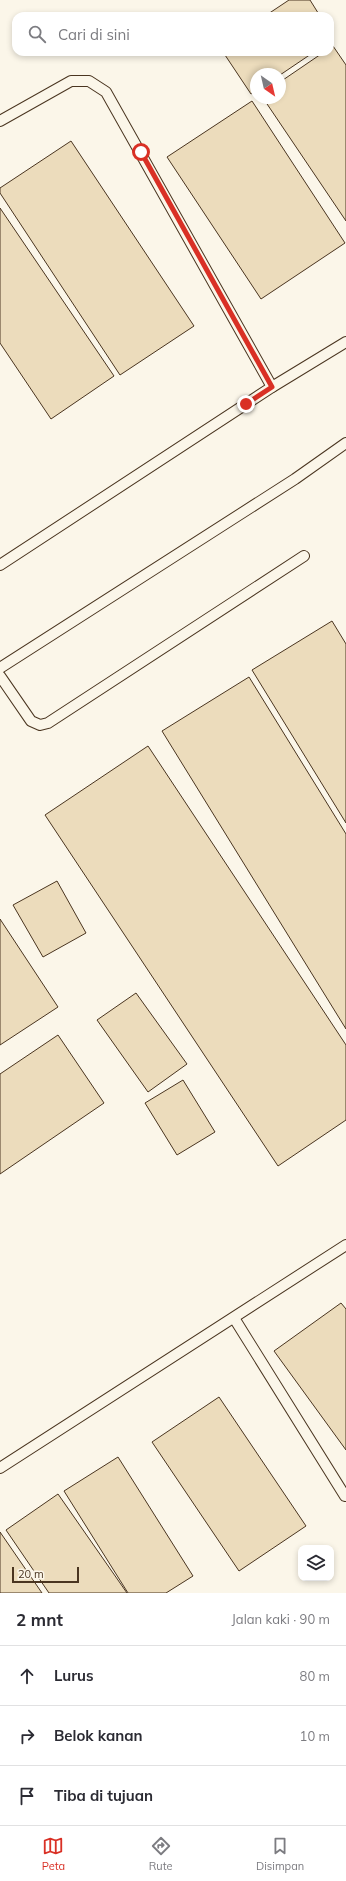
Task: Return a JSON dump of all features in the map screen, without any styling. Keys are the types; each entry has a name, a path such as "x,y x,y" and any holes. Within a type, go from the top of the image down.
{"lane":[{"path":"0,121 71,81 89,81 106,92 272,387"},
{"path":"0,565 272,387 346,342"},
{"path":"0,668 295,479 346,443"},
{"path":"0,676 31,721 40,725 48,723 304,556"},
{"path":"0,1468 346,1245"},
{"path":"234,1318 345,1496"}],"building":[{"path":"289,0 310,0 318,12 271,12"},
{"path":"334,47 346,65 346,221 267,104 286,104 286,78 318,56 334,56"},
{"path":"226,56 308,56 286,71 286,68 250,68 250,92"},
{"path":"250,102 250,104 254,104 345,243 261,299 167,157"},
{"path":"71,141 194,326 120,375 0,193 0,188"},
{"path":"0,208 114,376 51,419 0,343"},
{"path":"332,621 346,644 346,823 252,670"},
{"path":"249,677 346,834 346,1029 162,731"},
{"path":"148,746 346,1045 346,1120 278,1166 45,815"},
{"path":"57,881 86,933 43,957 13,905"},
{"path":"0,919 58,1007 0,1045"},
{"path":"136,993 187,1064 148,1092 97,1020"},
{"path":"58,1035 104,1103 0,1174 0,1074"},
{"path":"183,1080 215,1132 177,1155 145,1103"},
{"path":"341,1303 346,1309 346,1450 274,1351"},
{"path":"219,1397 306,1526 239,1571 152,1442"},
{"path":"118,1457 193,1576 166,1593 128,1593 64,1491"},
{"path":"58,1494 127,1593 49,1593 6,1530"},
{"path":"0,1532 42,1593 0,1593"}],"route":[{"path":"141,152 272,387 246,404"}]}
